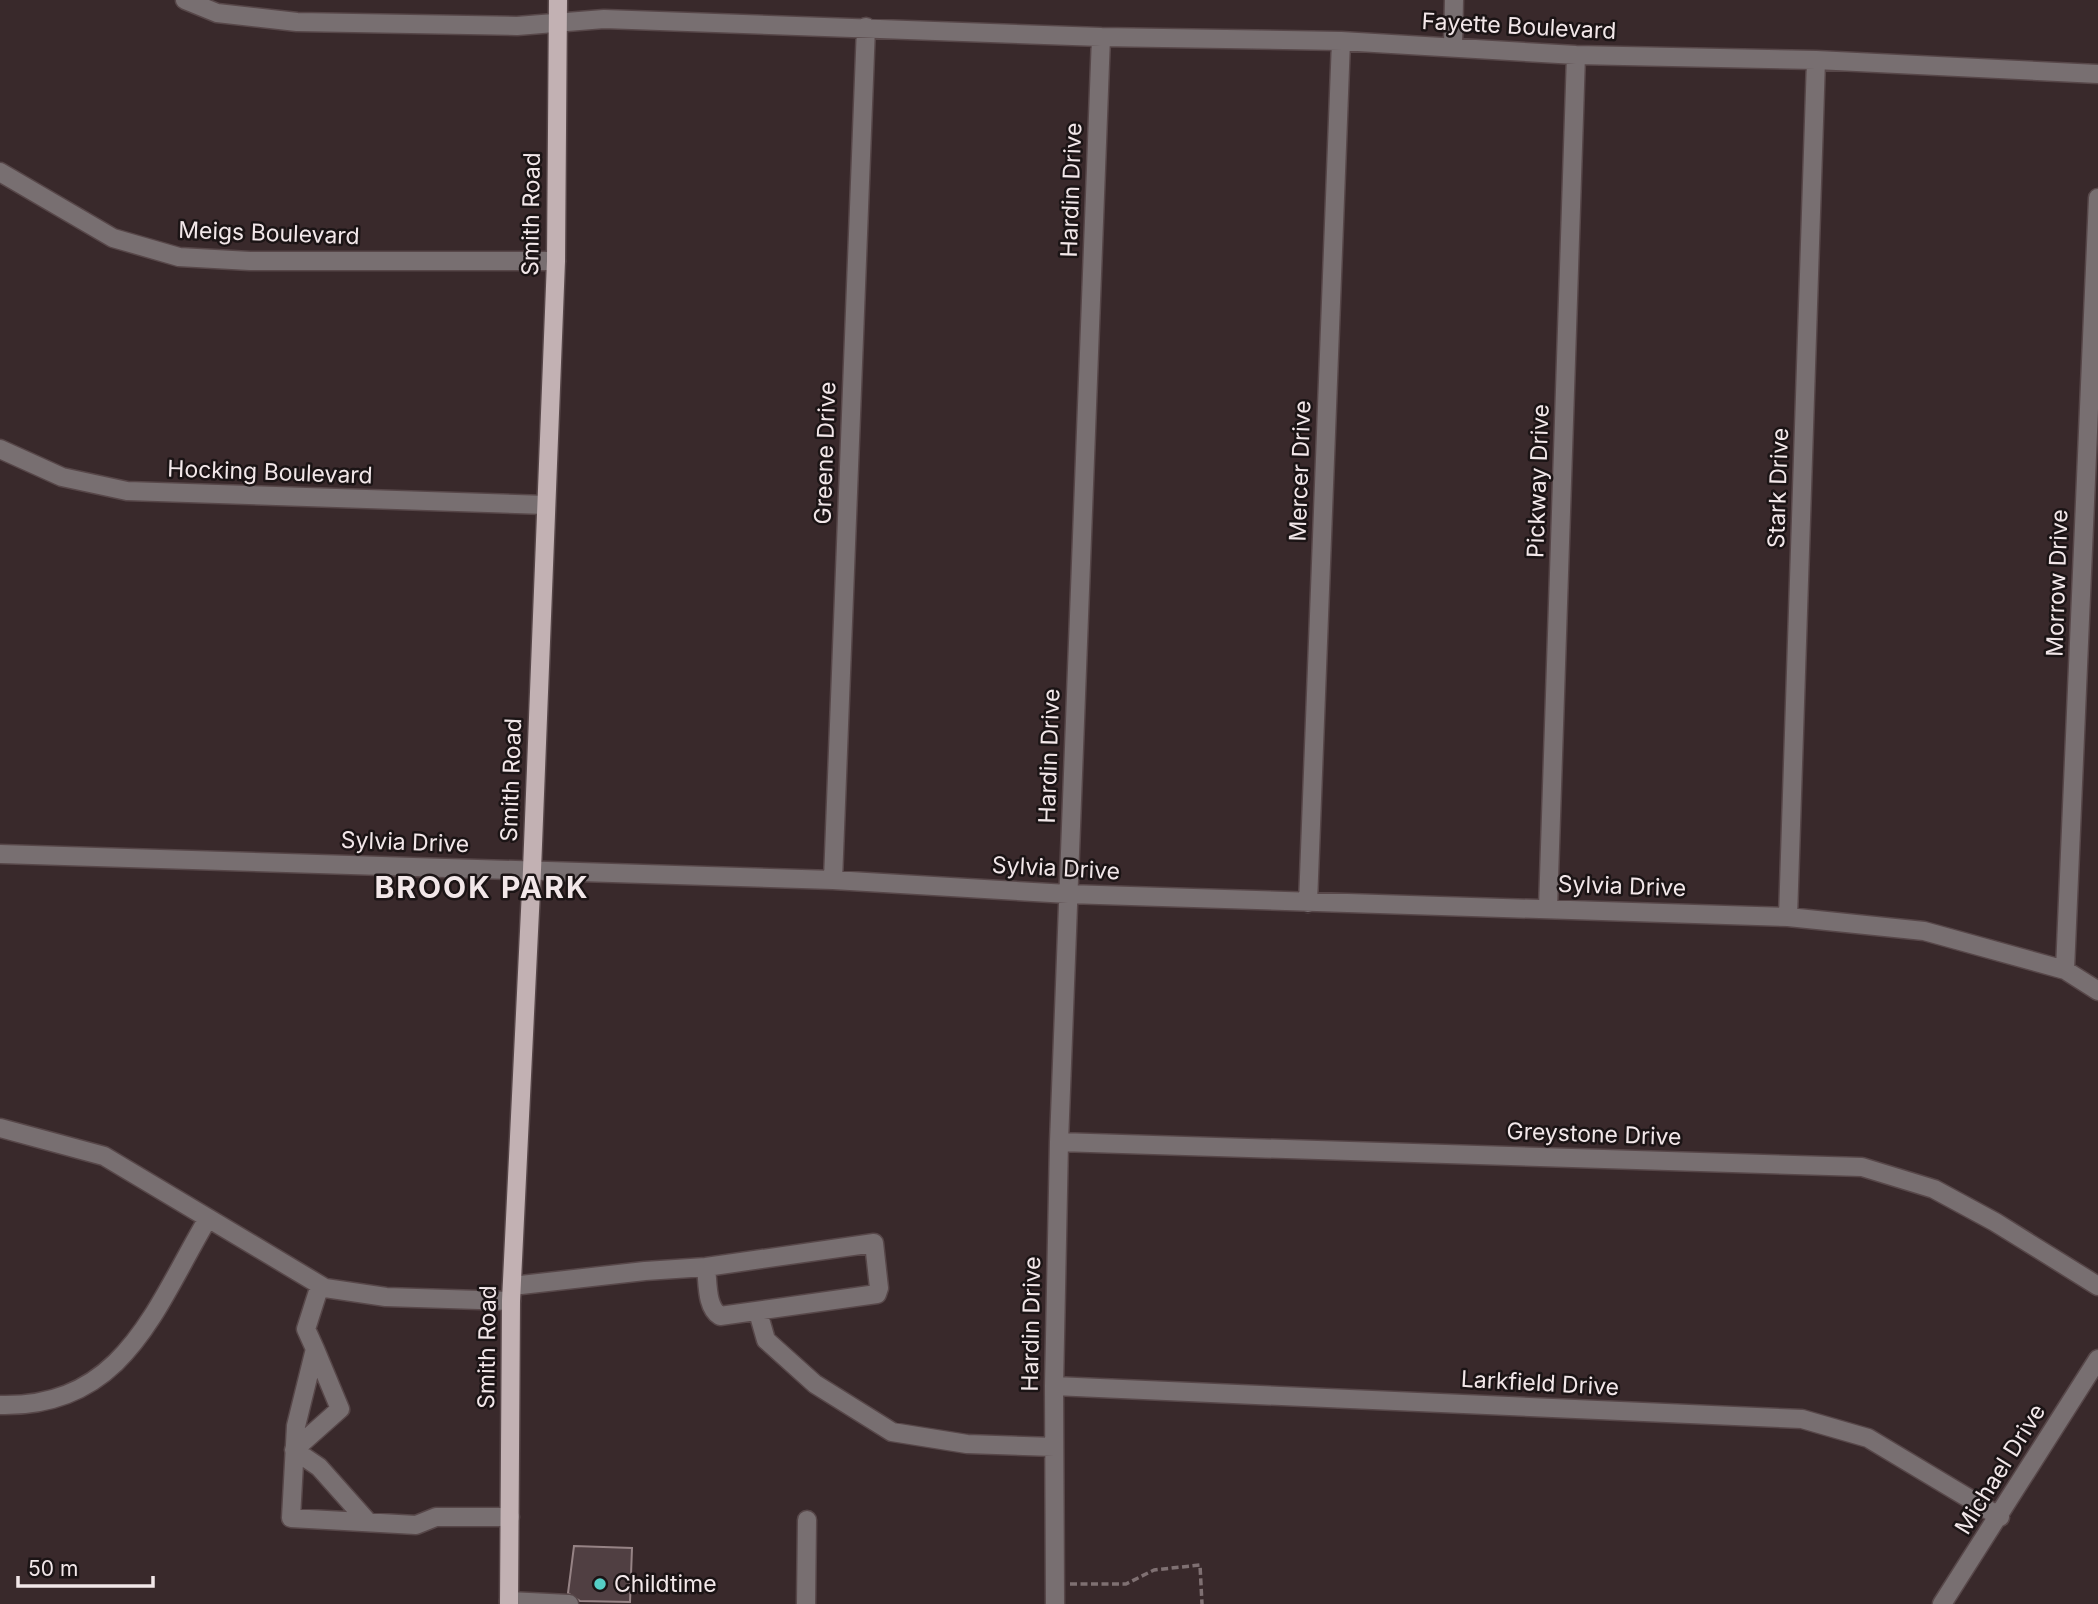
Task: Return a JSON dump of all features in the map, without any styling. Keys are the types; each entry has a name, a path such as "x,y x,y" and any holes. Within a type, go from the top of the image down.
{"main road":[{"name":"Smith Road","path":"509,1602 511,1294 532,870 556,261 558,0"}],"street":[{"name":"Fayette Boulevard","path":"185,0 217,13 297,23 556,25 604,19 1101,37 1341,41 1576,55 1816,60 2098,74"},
{"path":"1453,46 1454,0"},
{"name":"Greene Drive","path":"833,880 866,27"},
{"name":"Hardin Drive","path":"1055,1604 1054,1386 1059,1142 1101,37"},
{"name":"Mercer Drive","path":"1308,903 1341,41"},
{"name":"Pickway Drive","path":"1548,908 1576,55"},
{"name":"Stark Drive","path":"1788,917 1816,60"},
{"name":"Meigs Boulevard","path":"0,172 113,238 179,257 250,261 556,261"},
{"name":"Morrow Drive","path":"2066,970 2098,198"},
{"name":"Hocking Boulevard","path":"0,449 62,477 127,491 546,505"},
{"name":"Sylvia Drive","path":"0,854 833,880 1068,894 1788,917 1924,932 2066,970 2098,991"},
{"path":"0,1128 104,1156 207,1220 320,1285 386,1297 511,1294 645,1270 706,1267 874,1243 879,1283 877,1294 728,1316 714,1312 706,1267"},
{"name":"Greystone Drive","path":"1059,1142 1862,1167 1934,1189 1995,1222 2098,1286"},
{"path":"0,1405 29,1406 59,1399 90,1386 132,1348 207,1220"},
{"path":"294,1450 340,1409 306,1329 320,1285"},
{"path":"758,1312 766,1340 805,1375 892,1432 967,1444 1054,1447"},
{"path":"315,1349 296,1426 291,1518 416,1525 436,1517 510,1517"},
{"name":"Michael Drive","path":"1942,1604 2000,1517 2098,1359"},
{"name":"Larkfield Drive","path":"1054,1386 1802,1419 1868,1438 2000,1517"},
{"path":"294,1450 319,1467 368,1522"},
{"path":"806,1604 807,1520"},
{"path":"509,1602 569,1604"}],"path":[{"path":"1054,1584 1126,1584 1154,1570 1200,1565 1202,1604"}],"building":[{"name":"Childtime","path":"574,1546 632,1548 630,1602 580,1601 568,1593"}],"place":[{"name":"Childtime","path":"600,1584"}],"district":[{"name":"BROOK PARK","path":"482,888"}]}
